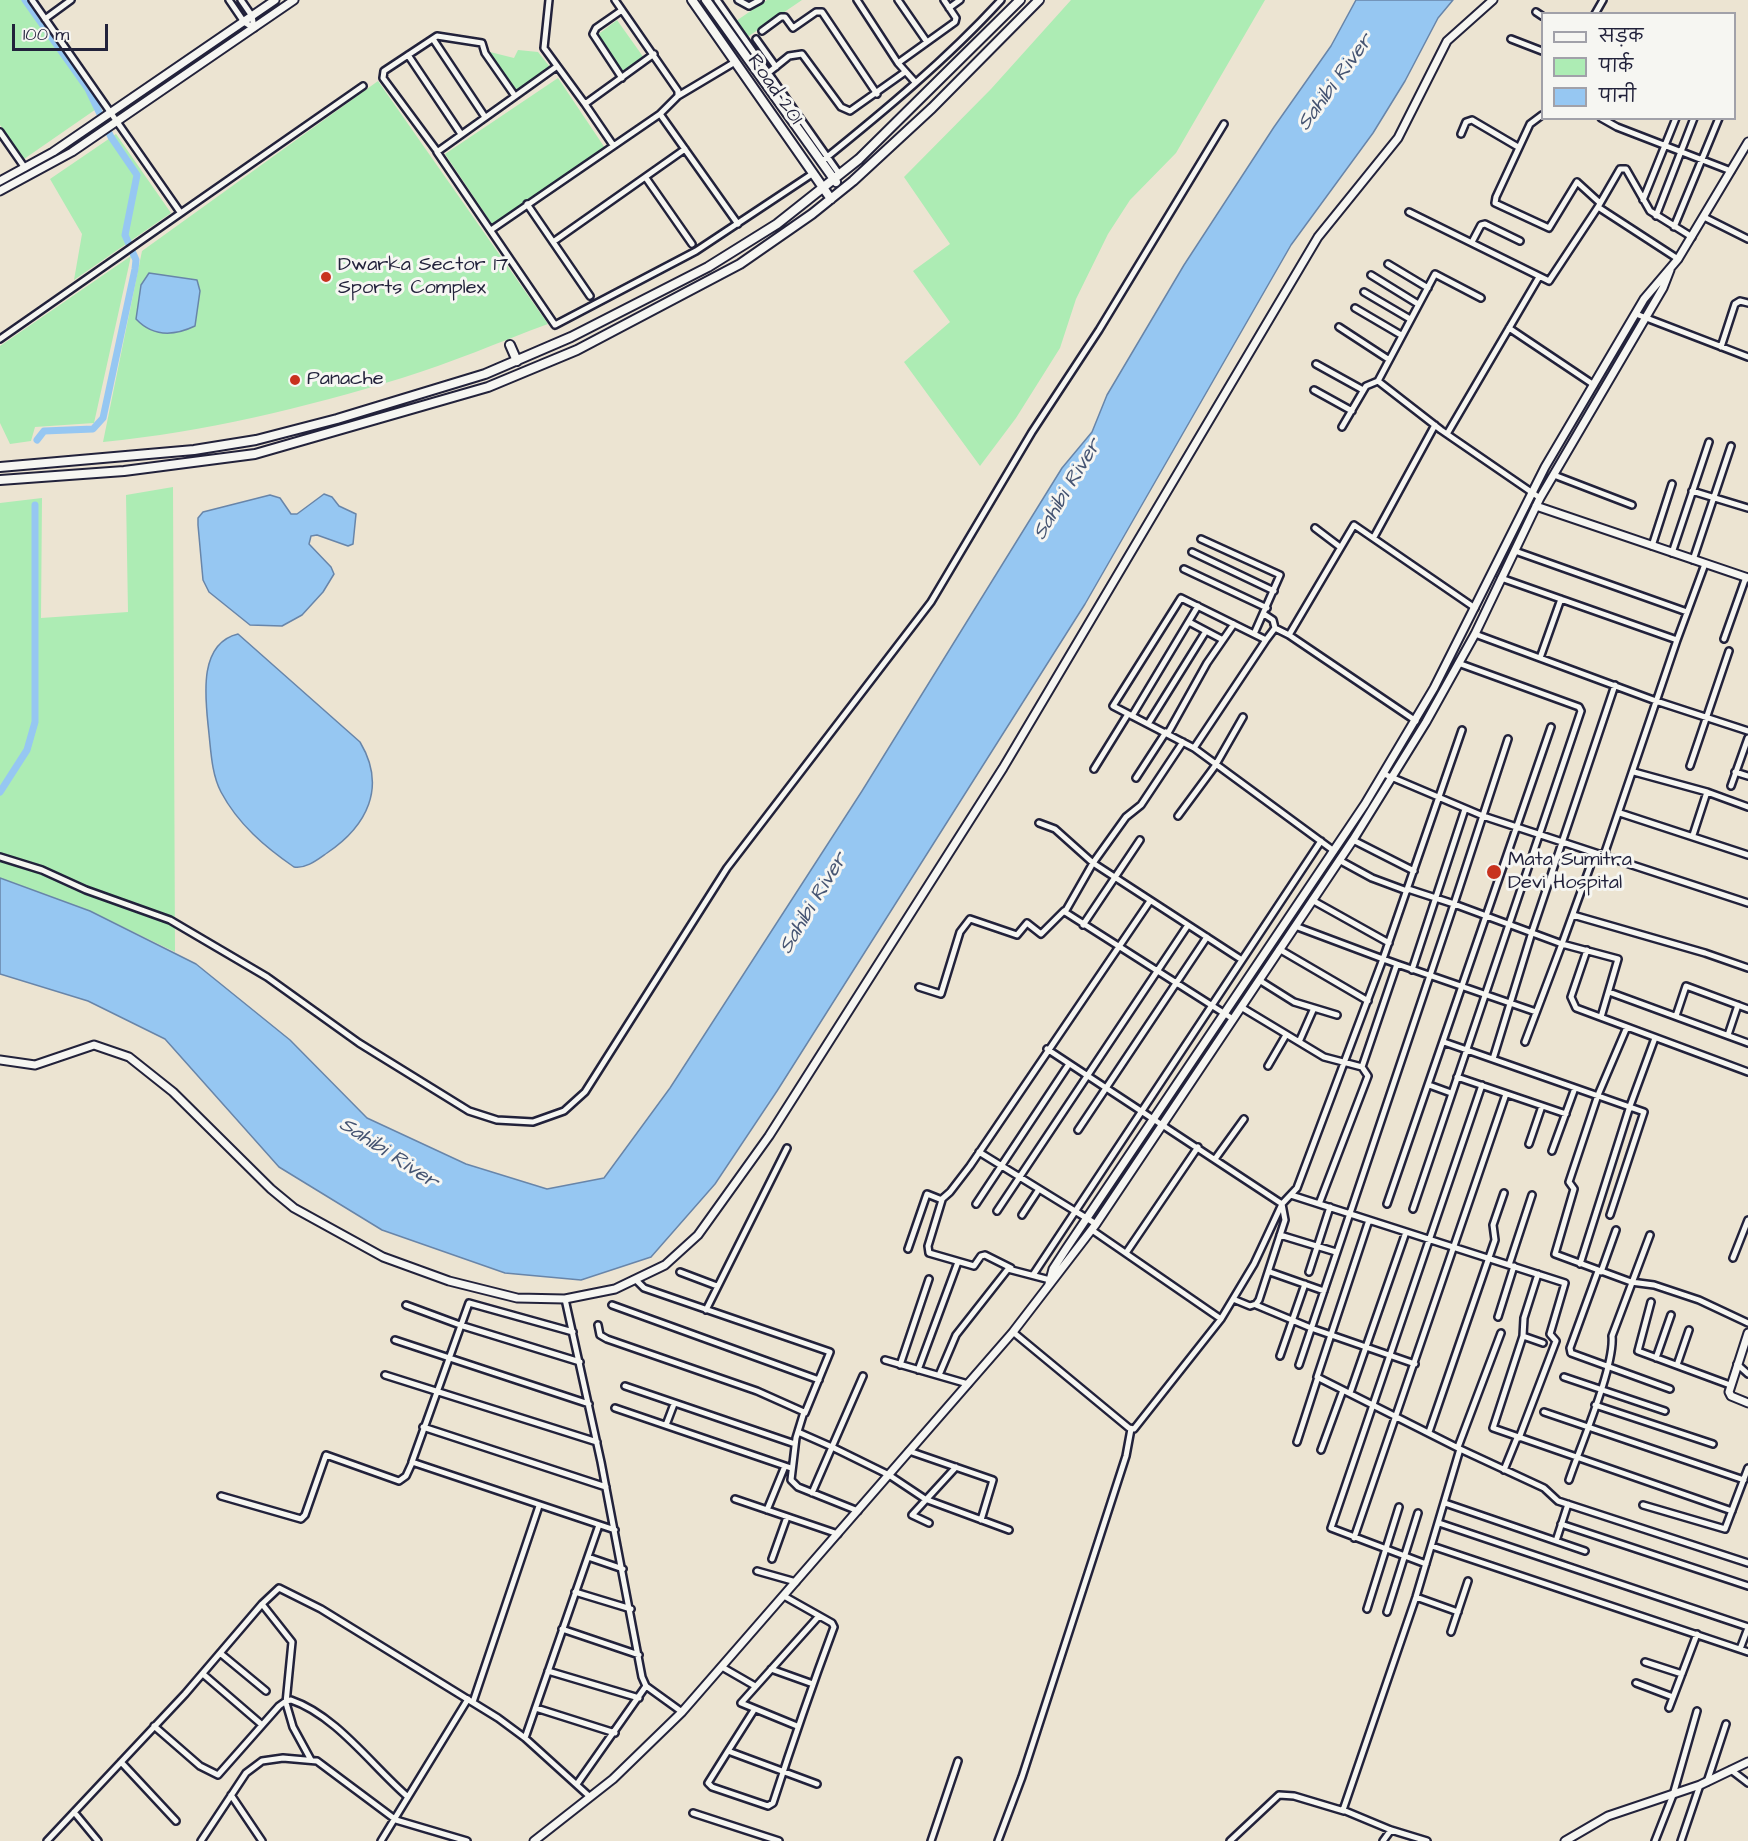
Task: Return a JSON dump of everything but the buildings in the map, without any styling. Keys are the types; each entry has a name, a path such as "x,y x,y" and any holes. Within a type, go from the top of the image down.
{"main road":[{"name":"Road 201","path":"692,0 831,199"},
{"name":"Road 201","path":"706,0 821,162 837,177 841,191"},
{"path":"0,467 194,450 256,440 485,374 582,332 708,267 777,224 837,177 1020,0"},
{"path":"0,480 124,471 255,454 488,387 577,350 740,264 831,199 932,108 1039,0"},
{"path":"510,345 517,361"}],"street":[{"path":"32,0 109,114 180,212"},
{"path":"45,19 71,0"},
{"path":"229,0 244,22 254,27"},
{"path":"241,0 252,16 254,27"},
{"path":"0,181 93,125 275,0"},
{"path":"0,191 72,152 294,0"},
{"path":"549,0 544,46 556,67 613,145"},
{"path":"615,0 654,54 678,91 678,96"},
{"path":"717,0 828,156 837,177"},
{"path":"738,0 749,6 760,0"},
{"path":"857,0 898,63 915,82"},
{"path":"898,0 927,42"},
{"path":"898,63 956,22 944,0"},
{"path":"949,8 960,0"},
{"path":"821,162 915,82 1001,0"},
{"path":"0,1060 31,1066 90,1046 116,1051 135,1061 173,1092 271,1189 305,1215 383,1257 424,1273 517,1298 565,1299 602,1293 636,1280 665,1265 692,1243 769,1136 1003,768 1180,473 1305,256 1335,213 1398,138 1447,41 1493,0"},
{"path":"622,10 596,28 593,34 622,78"},
{"path":"762,31 780,17 784,17 793,28 816,12 822,12 877,94"},
{"path":"1536,12 1541,15"},
{"path":"515,96 485,53 482,43 441,36 384,71 382,76 437,151 555,325 649,277 738,224 812,174"},
{"path":"433,39 485,117"},
{"path":"756,39 776,66"},
{"path":"1511,39 1541,51"},
{"path":"585,104 654,54"},
{"path":"768,73 793,54 803,55 841,107 847,111 855,109 905,72"},
{"path":"408,55 461,134"},
{"path":"491,230 660,114 678,96 735,62"},
{"path":"437,151 556,67"},
{"path":"0,339 363,86"},
{"path":"660,114 738,224"},
{"path":"1541,116 1532,121 1518,147 1495,200 1499,206 1549,228 1577,182 1599,205 1678,259"},
{"path":"1461,134 1466,122 1472,120 1518,147"},
{"path":"1606,120 1731,171"},
{"path":"1643,200 1675,120"},
{"path":"1656,216 1693,120"},
{"path":"1674,227 1718,120"},
{"path":"0,857 42,870 86,890 170,920 267,977 359,1043 469,1111 497,1120 522,1122 542,1120 564,1111 585,1092 738,854 931,602 1032,432 1099,330 1224,124"},
{"path":"0,132 25,168"},
{"path":"534,1841 644,1751 682,1712 1013,1332 1094,1227 1353,840 1532,494 1636,314 1657,282 1678,259 1748,142"},
{"path":"553,242 685,149"},
{"path":"1409,212 1539,277 1552,280 1622,167 1626,169 1643,200 1656,216 1692,237"},
{"path":"646,178 692,244"},
{"path":"527,204 590,296"},
{"path":"1704,217 1747,237"},
{"path":"1472,242 1483,224 1520,241"},
{"path":"1388,264 1428,288"},
{"path":"1050,1282 1053,1269 1086,1218 1334,851 1426,722 1475,634 1540,498 1663,288 1670,270"},
{"path":"1377,381 1418,304 1438,273 1481,298"},
{"path":"1371,275 1418,304"},
{"path":"1447,434 1539,277"},
{"path":"1364,292 1410,319"},
{"path":"1721,347 1736,304 1740,301 1748,303"},
{"path":"1355,308 1401,335"},
{"path":"1636,314 1644,319 1748,357"},
{"path":"1339,327 1388,358"},
{"path":"1509,328 1594,385"},
{"path":"1316,364 1363,390"},
{"path":"1342,427 1363,390 1371,382 1377,381 1447,434 1540,498"},
{"path":"1314,390 1352,411"},
{"path":"1374,537 1435,425"},
{"path":"1671,553 1709,442"},
{"path":"1693,560 1731,446"},
{"path":"1554,475 1632,506"},
{"path":"1652,546 1672,484"},
{"path":"1692,491 1748,507"},
{"path":"1536,506 1747,577 1724,639"},
{"path":"1289,635 1353,525 1374,537 1475,608"},
{"path":"1315,528 1340,547"},
{"path":"1201,539 1279,574 1281,577 1254,634"},
{"path":"1515,551 1687,612"},
{"path":"1192,552 1274,591"},
{"path":"1604,855 1705,564"},
{"path":"1184,569 1265,611 1273,620 1275,628 1289,635 1416,721"},
{"path":"1501,578 1677,640"},
{"path":"1266,640 1179,598 1114,703 1114,707 1194,748 1334,851"},
{"path":"1540,658 1561,599"},
{"path":"1094,769 1198,606"},
{"path":"1189,622 1223,640"},
{"path":"1136,778 1167,733 1207,663 1234,624"},
{"path":"1194,748 1275,628"},
{"path":"1148,724 1206,631"},
{"path":"1475,634 1656,701 1748,731"},
{"path":"1690,766 1728,651"},
{"path":"1413,1209 1581,710 1458,663"},
{"path":"1493,1059 1561,842 1615,685"},
{"path":"1178,816 1216,764 1243,717"},
{"path":"1387,1204 1551,727"},
{"path":"1131,1429 1136,1427 1221,1319 1259,1254 1282,1204 1291,1195 1304,1171 1389,943 1462,730"},
{"path":"1731,786 1748,738"},
{"path":"1299,1365 1508,739"},
{"path":"919,987 941,994 960,932 970,920 1017,935 1027,923 1041,934 1065,911 1093,863 1126,817 1141,805 1184,742"},
{"path":"1634,772 1707,792 1748,807"},
{"path":"1735,772 1748,776"},
{"path":"1387,776 1483,816 1748,903"},
{"path":"1693,835 1707,792"},
{"path":"1412,970 1465,809"},
{"path":"1620,813 1693,835 1748,855"},
{"path":"1039,823 1055,829 1093,863 1242,960"},
{"path":"1083,925 1140,840"},
{"path":"1353,840 1414,872"},
{"path":"1033,1275 1321,841"},
{"path":"1526,1042 1595,853"},
{"path":"1339,860 1372,878 1454,904 1562,944 1618,959 1601,1017"},
{"path":"1312,900 1389,943"},
{"path":"1050,1282 1011,1268 985,1255 981,1256 975,1266 930,1254 927,1248 942,1199 950,1192 979,1152 1150,901"},
{"path":"1065,911 1157,973 1233,1019"},
{"path":"1573,915 1706,953 1748,968"},
{"path":"997,1211 1188,925"},
{"path":"1295,926 1412,970 1536,1012"},
{"path":"1078,1130 1207,937"},
{"path":"1279,950 1368,1001"},
{"path":"1587,950 1572,1002 1576,1008 1748,1072"},
{"path":"1319,1204 1368,1082 1362,1067 1397,964"},
{"path":"1259,980 1288,999 1337,1015"},
{"path":"1676,1016 1686,986 1748,1008"},
{"path":"1609,993 1748,1043"},
{"path":"1728,1035 1738,1005"},
{"path":"1241,1006 1324,1057 1362,1067"},
{"path":"1299,1042 1314,1008"},
{"path":"1627,1027 1598,1095 1569,1183 1574,1189 1555,1253 1631,1282 1654,1285 1699,1300 1748,1323"},
{"path":"1268,1066 1286,1035"},
{"path":"1580,1264 1630,1106 1655,1038"},
{"path":"1444,1042 1630,1106 1644,1113 1610,1215"},
{"path":"1047,1049 1163,1123 1282,1204 1286,1216 1270,1272 1256,1305"},
{"path":"976,1204 1069,1064"},
{"path":"1457,1077 1566,1114"},
{"path":"1429,1085 1451,1094"},
{"path":"1426,1564 1332,1530 1332,1527 1482,1085"},
{"path":"1552,1151 1575,1088"},
{"path":"1354,1538 1506,1094"},
{"path":"1529,1144 1542,1106"},
{"path":"1215,1159 1245,1119"},
{"path":"1126,1253 1198,1147"},
{"path":"706,1310 787,1148"},
{"path":"979,1152 1086,1218 1126,1253 1221,1319"},
{"path":"1022,1215 1039,1189"},
{"path":"1429,1432 1489,1258 1495,1237 1493,1223 1504,1193"},
{"path":"908,1249 926,1194 942,1199"},
{"path":"1291,1195 1564,1282 1550,1334 1556,1341 1504,1470"},
{"path":"1498,1317 1532,1195"},
{"path":"1309,1272 1330,1207"},
{"path":"1297,1442 1369,1220"},
{"path":"1733,1258 1748,1220"},
{"path":"1616,1230 1570,1351 1670,1389"},
{"path":"1350,1393 1406,1232"},
{"path":"1280,1235 1336,1252"},
{"path":"1569,1480 1608,1366 1613,1347 1612,1336 1650,1235"},
{"path":"918,1370 958,1262"},
{"path":"939,1376 956,1335 1011,1268"},
{"path":"680,1272 717,1286"},
{"path":"1270,1272 1324,1291"},
{"path":"1538,1274 1523,1319 1523,1336 1493,1427 1518,1438 1732,1512"},
{"path":"900,1365 929,1279"},
{"path":"636,1280 644,1288 829,1352 798,1432 788,1467 767,1510"},
{"path":"1280,1356 1305,1284"},
{"path":"565,1299 597,1442 646,1686 682,1712"},
{"path":"1233,1299 1250,1306 1256,1305 1292,1321 1415,1364"},
{"path":"221,1496 301,1519 305,1515 326,1455 399,1481 406,1476 470,1302 573,1332"},
{"path":"1651,1302 1637,1350 1730,1384"},
{"path":"406,1305 460,1325 580,1362"},
{"path":"612,1305 819,1380"},
{"path":"1656,1358 1671,1314"},
{"path":"598,1325 600,1335 607,1339 757,1391 805,1413"},
{"path":"1677,1365 1689,1330"},
{"path":"1013,1332 1131,1429"},
{"path":"1344,1811 1416,1597 1459,1448 1502,1333"},
{"path":"1748,1333 1730,1384 1731,1396 1748,1403"},
{"path":"1523,1336 1542,1343"},
{"path":"395,1340 589,1404"},
{"path":"885,1360 968,1384"},
{"path":"1737,1364 1748,1374"},
{"path":"385,1375 597,1442"},
{"path":"812,1493 863,1376"},
{"path":"1318,1377 1544,1488 1555,1500 1748,1563"},
{"path":"1564,1377 1665,1411"},
{"path":"625,1386 795,1444"},
{"path":"1321,1450 1343,1390"},
{"path":"666,1425 674,1404"},
{"path":"1595,1405 1713,1444"},
{"path":"615,1408 788,1467"},
{"path":"1544,1412 1744,1480"},
{"path":"423,1428 606,1487"},
{"path":"999,1841 1126,1456 1131,1429"},
{"path":"798,1432 889,1475 925,1499 1009,1530"},
{"path":"909,1451 993,1480 981,1520"},
{"path":"412,1463 615,1530"},
{"path":"788,1467 792,1482 812,1493 858,1511"},
{"path":"928,1523 912,1515 956,1467"},
{"path":"1643,1505 1723,1529 1732,1512 1748,1468"},
{"path":"735,1499 838,1534"},
{"path":"1445,1503 1585,1551"},
{"path":"1556,1541 1568,1504"},
{"path":"381,1841 471,1701 540,1506"},
{"path":"1366,1609 1399,1507"},
{"path":"1387,1612 1418,1513"},
{"path":"772,1559 787,1517"},
{"path":"1439,1523 1748,1627 1740,1649"},
{"path":"1561,1524 1748,1586"},
{"path":"525,1738 599,1525"},
{"path":"1432,1546 1748,1652"},
{"path":"588,1557 623,1569"},
{"path":"757,1571 796,1582"},
{"path":"1451,1632 1468,1581"},
{"path":"47,1841 203,1674 274,1590 285,1588 471,1701 525,1738 590,1796"},
{"path":"575,1592 631,1609"},
{"path":"754,1710 709,1780 712,1787 770,1806 774,1803 797,1726 834,1628 832,1623 784,1596"},
{"path":"1416,1597 1458,1612"},
{"path":"262,1604 285,1631 293,1645 286,1701 293,1727 311,1760"},
{"path":"797,1726 740,1704 819,1616"},
{"path":"562,1629 639,1655"},
{"path":"1669,1708 1697,1634"},
{"path":"220,1653 266,1690"},
{"path":"1645,1662 1682,1674"},
{"path":"722,1667 755,1686"},
{"path":"771,1669 813,1684"},
{"path":"548,1671 639,1698"},
{"path":"203,1674 261,1725"},
{"path":"1636,1683 1673,1696"},
{"path":"577,1784 646,1686"},
{"path":"286,1701 299,1704 345,1734 380,1773 408,1797"},
{"path":"154,1726 200,1766 218,1775 261,1725 286,1701"},
{"path":"536,1708 615,1733"},
{"path":"1655,1841 1673,1795 1697,1711"},
{"path":"1681,1841 1726,1724"},
{"path":"728,1751 817,1784"},
{"path":"1565,1841 1608,1816 1703,1784 1747,1763 1748,1755"},
{"path":"201,1841 208,1834 241,1778 262,1761 283,1758 311,1760 329,1768 396,1820 467,1841"},
{"path":"931,1841 958,1761"},
{"path":"121,1762 176,1821"},
{"path":"1731,1770 1748,1783"},
{"path":"231,1795 262,1841"},
{"path":"1230,1841 1279,1795 1294,1796 1344,1811 1391,1830 1427,1841"},
{"path":"74,1812 98,1841"},
{"path":"693,1813 779,1841"},
{"path":"1383,1841 1391,1830"},
{"path":"208,1834 212,1840"}],"green space":[{"path":"0,0 30,0 102,105 24,159 0,125"},
{"path":"767,0 802,0 746,38 736,21"},
{"path":"1071,0 1265,0 1176,153 1130,200 1108,234 1076,299 1060,348 1016,418 980,466 904,362 950,322 913,271 950,244 904,177 991,89"},
{"path":"617,20 644,58 622,74 596,36"},
{"path":"518,50 538,52 550,67 515,93 486,51 514,58"},
{"path":"558,78 605,148 492,224 445,154"},
{"name":"Dwarka Sector 17 Sports Complex","path":"378,81 548,324 420,372 328,399 254,418 179,432 103,442 142,251"},
{"path":"116,134 171,213 74,280 82,234 50,179"},
{"path":"131,256 94,423 35,427 31,441 10,444 0,423 0,346"},
{"path":"173,487 175,952 90,911 0,878 0,503 42,498 41,618 128,612 126,495"}],"water":[{"name":"Sahibi River","path":"1356,0 1453,0 1438,18 1405,81 1373,133 1291,245 1085,604 777,1091 715,1184 651,1257 581,1280 505,1273 382,1230 279,1167 165,1039 88,1001 0,974 0,878 90,911 196,964 290,1040 367,1118 466,1164 547,1189 604,1178 670,1088 862,791 1062,468 1092,432 1107,395 1184,265 1274,127 1331,46"},
{"path":"149,273 197,280 200,291 195,326 179,332 164,333 149,329 136,319 141,285"},
{"path":"324,494 332,497 339,506 356,514 353,544 348,546 317,535 311,536 309,544 331,567 334,574 323,592 302,615 282,626 250,625 209,592 203,580 198,525 198,518 203,512 270,495 280,498 291,514 297,514"},
{"path":"238,634 360,742 368,759 372,775 372,790 369,804 362,818 341,842 303,867 294,867 244,825 228,804 216,778 211,756 206,707 207,676 215,649 225,640"}],"waterway":[{"path":"25,0 88,89 111,137 137,175 125,235 136,260 135,269 103,418 93,429 44,431 37,440"},
{"path":"0,792 27,750 35,722 35,505"}],"place":[{"name":"Dwarka Sector 17 Sports Complex","path":"326,277"},
{"name":"Panache","path":"295,380"},
{"name":"Mata Sumitra Devi Hospital","path":"1494,872"}]}
